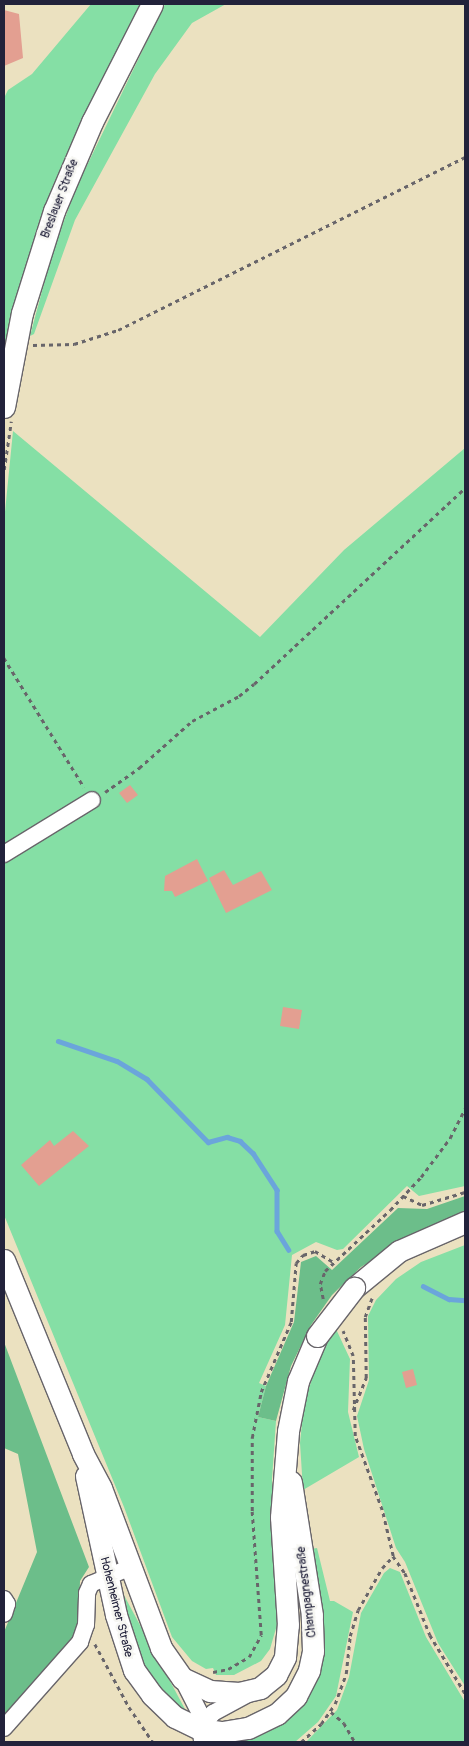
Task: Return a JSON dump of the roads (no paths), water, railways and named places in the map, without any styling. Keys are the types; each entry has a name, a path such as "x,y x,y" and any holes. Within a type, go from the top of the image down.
{"main road":[{"name":"Breslauer Straße","path":"4,407 16,344 40,250 60,194 92,122 152,4"},
{"name":"Champagnestraße","path":"254,1691 276,1675 286,1648 288,1625 281,1517 286,1461 293,1398 317,1336 354,1288 399,1252 465,1222"},
{"name":"Hohenheimer Straße","path":"4,1260 83,1454 101,1488 162,1648 182,1678"},
{"name":"Hohenheimer Straße","path":"83,1454 107,1576 122,1638 138,1676 167,1710 201,1736"},
{"name":"Champagnestraße","path":"201,1736 239,1730 270,1719 290,1703 309,1670 313,1651 312,1615 286,1461"},
{"path":"182,1678 210,1691 254,1691"}],"street":[{"path":"4,854 92,800"},
{"path":"4,1728 75,1648 85,1631 88,1588 94,1582 131,1567"},
{"path":"4,1599 7,1604 4,1614"},
{"name":"Hohenheimer Straße","path":"182,1678 197,1708 201,1736"},
{"name":"Champagnestraße","path":"201,1736 213,1713 254,1691"}],"waterway":[{"path":"58,1041 117,1061 147,1079 208,1142 227,1137 240,1141 253,1153 277,1190 277,1231 289,1250"},
{"path":"423,1286 449,1299 465,1300"}]}
